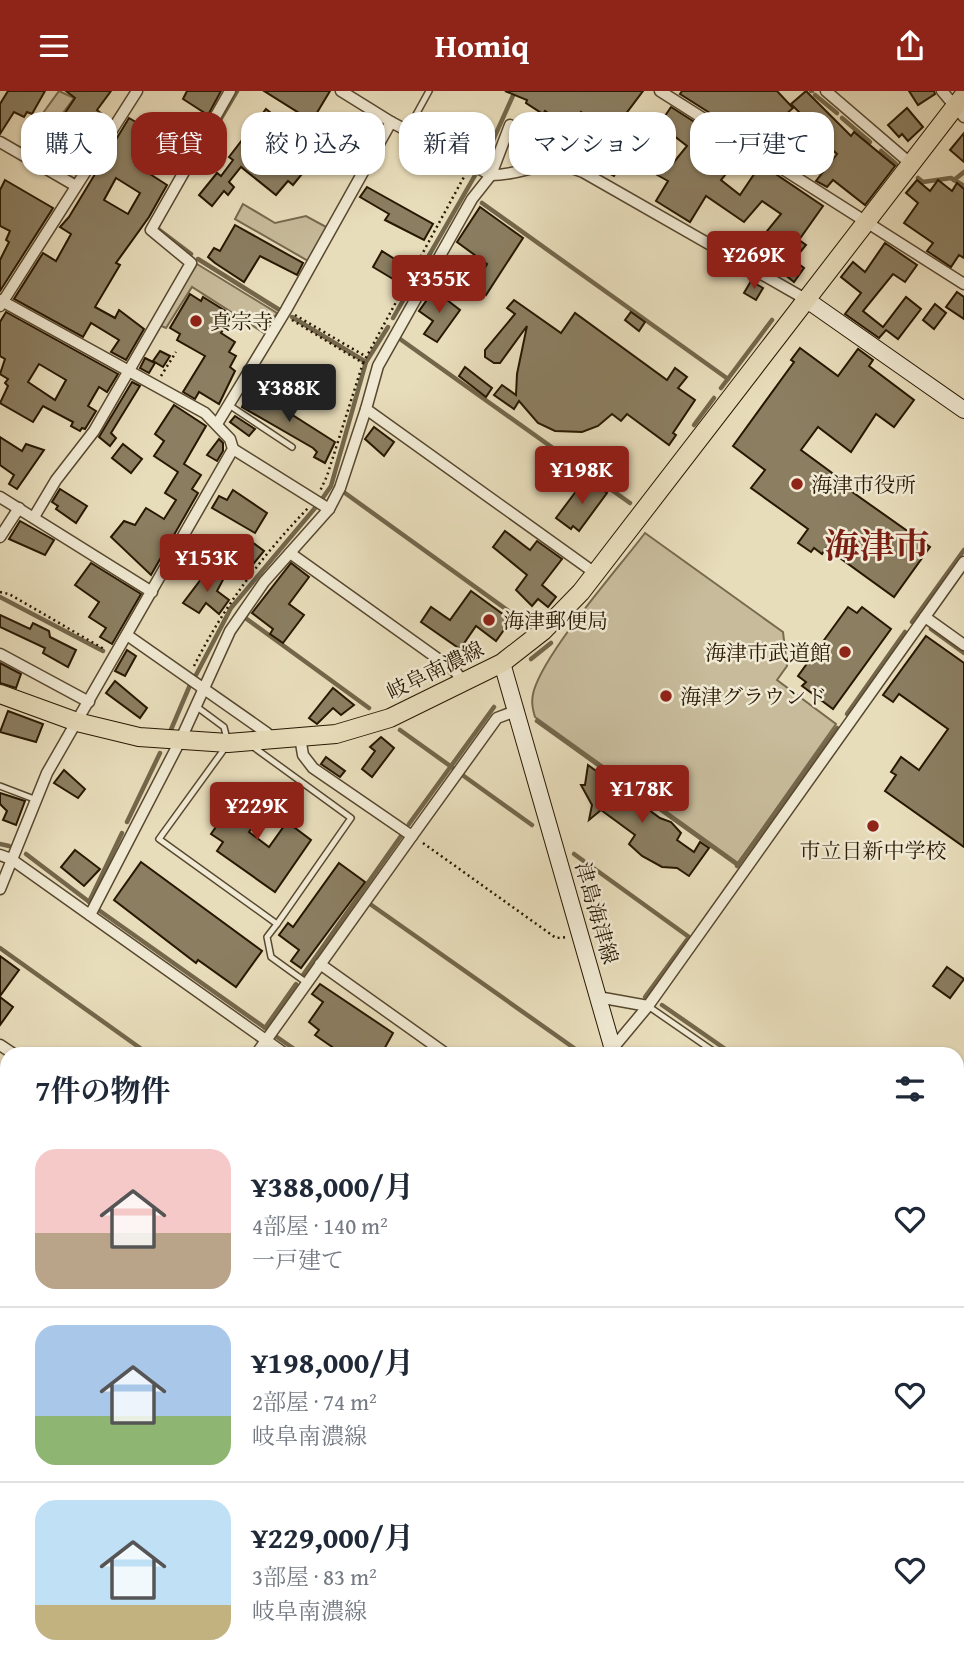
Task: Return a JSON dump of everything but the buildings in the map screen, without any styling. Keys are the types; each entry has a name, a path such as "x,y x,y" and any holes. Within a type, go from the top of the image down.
{"main road":[{"name":"岐阜南濃線","path":"0,694 78,722 139,737 237,743 336,734 390,718 465,684 502,663 542,631 595,573 911,164 961,106"},
{"path":"807,299 964,410"},
{"name":"津島海津線","path":"502,663 518,710 613,1047"}],"street":[{"path":"137,91 1,303 155,384 217,424 233,449 329,509"},
{"path":"34,517 56,480 93,431 191,263 150,229 230,91"},
{"path":"341,91 399,126"},
{"path":"660,91 964,284"},
{"path":"826,91 911,164"},
{"path":"942,91 961,106"},
{"path":"217,424 286,310 391,122"},
{"path":"495,158 509,127"},
{"path":"0,142 75,186"},
{"path":"495,174 508,175 545,163 573,168 807,299"},
{"path":"90,915 180,741 202,687 247,604 329,509 340,488 377,366 487,175"},
{"path":"366,409 595,573"},
{"path":"0,889 6,857 34,799 233,449"},
{"path":"0,497 152,592"},
{"path":"0,537 19,508"},
{"path":"290,553 455,671 465,684"},
{"path":"617,1047 964,562"},
{"path":"925,617 964,645"},
{"path":"127,635 267,733 271,740"},
{"path":"0,654 89,702"},
{"path":"262,1047 497,718 518,710"},
{"path":"300,737 303,755 313,768 412,835"},
{"path":"6,857 275,1047"},
{"path":"320,964 437,1047"},
{"path":"598,997 648,1006"}],"lane":[{"path":"417,112 429,91"},
{"path":"229,405 292,447"},
{"path":"194,706 224,727 237,743 351,818 267,937 271,957 307,983"},
{"path":"237,743 159,839 276,924"},
{"path":"0,786 34,799"},
{"path":"648,1006 707,1047"}],"path":[{"path":"363,363 466,175"},
{"path":"286,310 366,357"},
{"path":"155,384 176,352"},
{"path":"0,593 9,594 116,656"},
{"path":"412,835 556,938 581,936"}],"shaded area":[{"path":"59,91 74,98 64,112 44,112"},
{"path":"243,204 275,223 306,216 328,228 310,262 235,219"},
{"path":"197,264 277,313 264,333 192,287 166,328 159,325"},
{"name":"海津グラウンド","path":"645,533 783,632 787,666 777,680 836,724 738,863 535,717 532,700 541,673 567,632"}],"waterway":[{"path":"225,112 237,91"},
{"path":"393,318 485,158 515,91"},
{"path":"815,95 837,113"},
{"path":"842,118 870,142"},
{"path":"881,151 896,164"},
{"path":"954,180 964,172"},
{"path":"918,178 923,182 951,178 964,186"},
{"path":"482,203 728,379"},
{"path":"158,224 158,229 191,254"},
{"path":"198,259 278,309"},
{"path":"292,317 366,362"},
{"path":"721,388 772,320"},
{"path":"322,499 331,486 366,362 388,327"},
{"path":"400,339 630,503"},
{"path":"694,425 714,398"},
{"path":"345,493 524,622"},
{"path":"196,675 231,608 315,508"},
{"path":"912,622 964,550"},
{"path":"0,597 103,651"},
{"path":"244,617 369,708"},
{"path":"931,629 964,653"},
{"path":"847,714 905,632"},
{"path":"531,659 551,643"},
{"path":"170,732 190,685"},
{"path":"409,824 494,707"},
{"path":"537,721 738,865"},
{"path":"737,866 837,728"},
{"path":"400,730 453,768"},
{"path":"127,822 160,753"},
{"path":"461,774 532,825"},
{"path":"89,902 122,833"},
{"path":"303,975 401,836"},
{"path":"0,844 9,846"},
{"path":"26,854 92,904"},
{"path":"574,854 689,937 645,997"},
{"path":"370,904 573,1047"},
{"path":"100,911 268,1030"},
{"path":"0,948 139,1047"},
{"path":"265,1028 296,984"},
{"path":"662,1005 722,1047"},
{"path":"274,1035 291,1047"}],"place":[{"name":"真宗寺","path":"196,321"},
{"name":"海津市役所","path":"797,484"},
{"name":"海津郵便局","path":"489,620"},
{"name":"海津市武道館","path":"845,652"},
{"name":"海津グラウンド","path":"666,696"},
{"name":"市立日新中学校","path":"873,826"}],"district":[{"name":"海津市","path":"877,545"}]}
